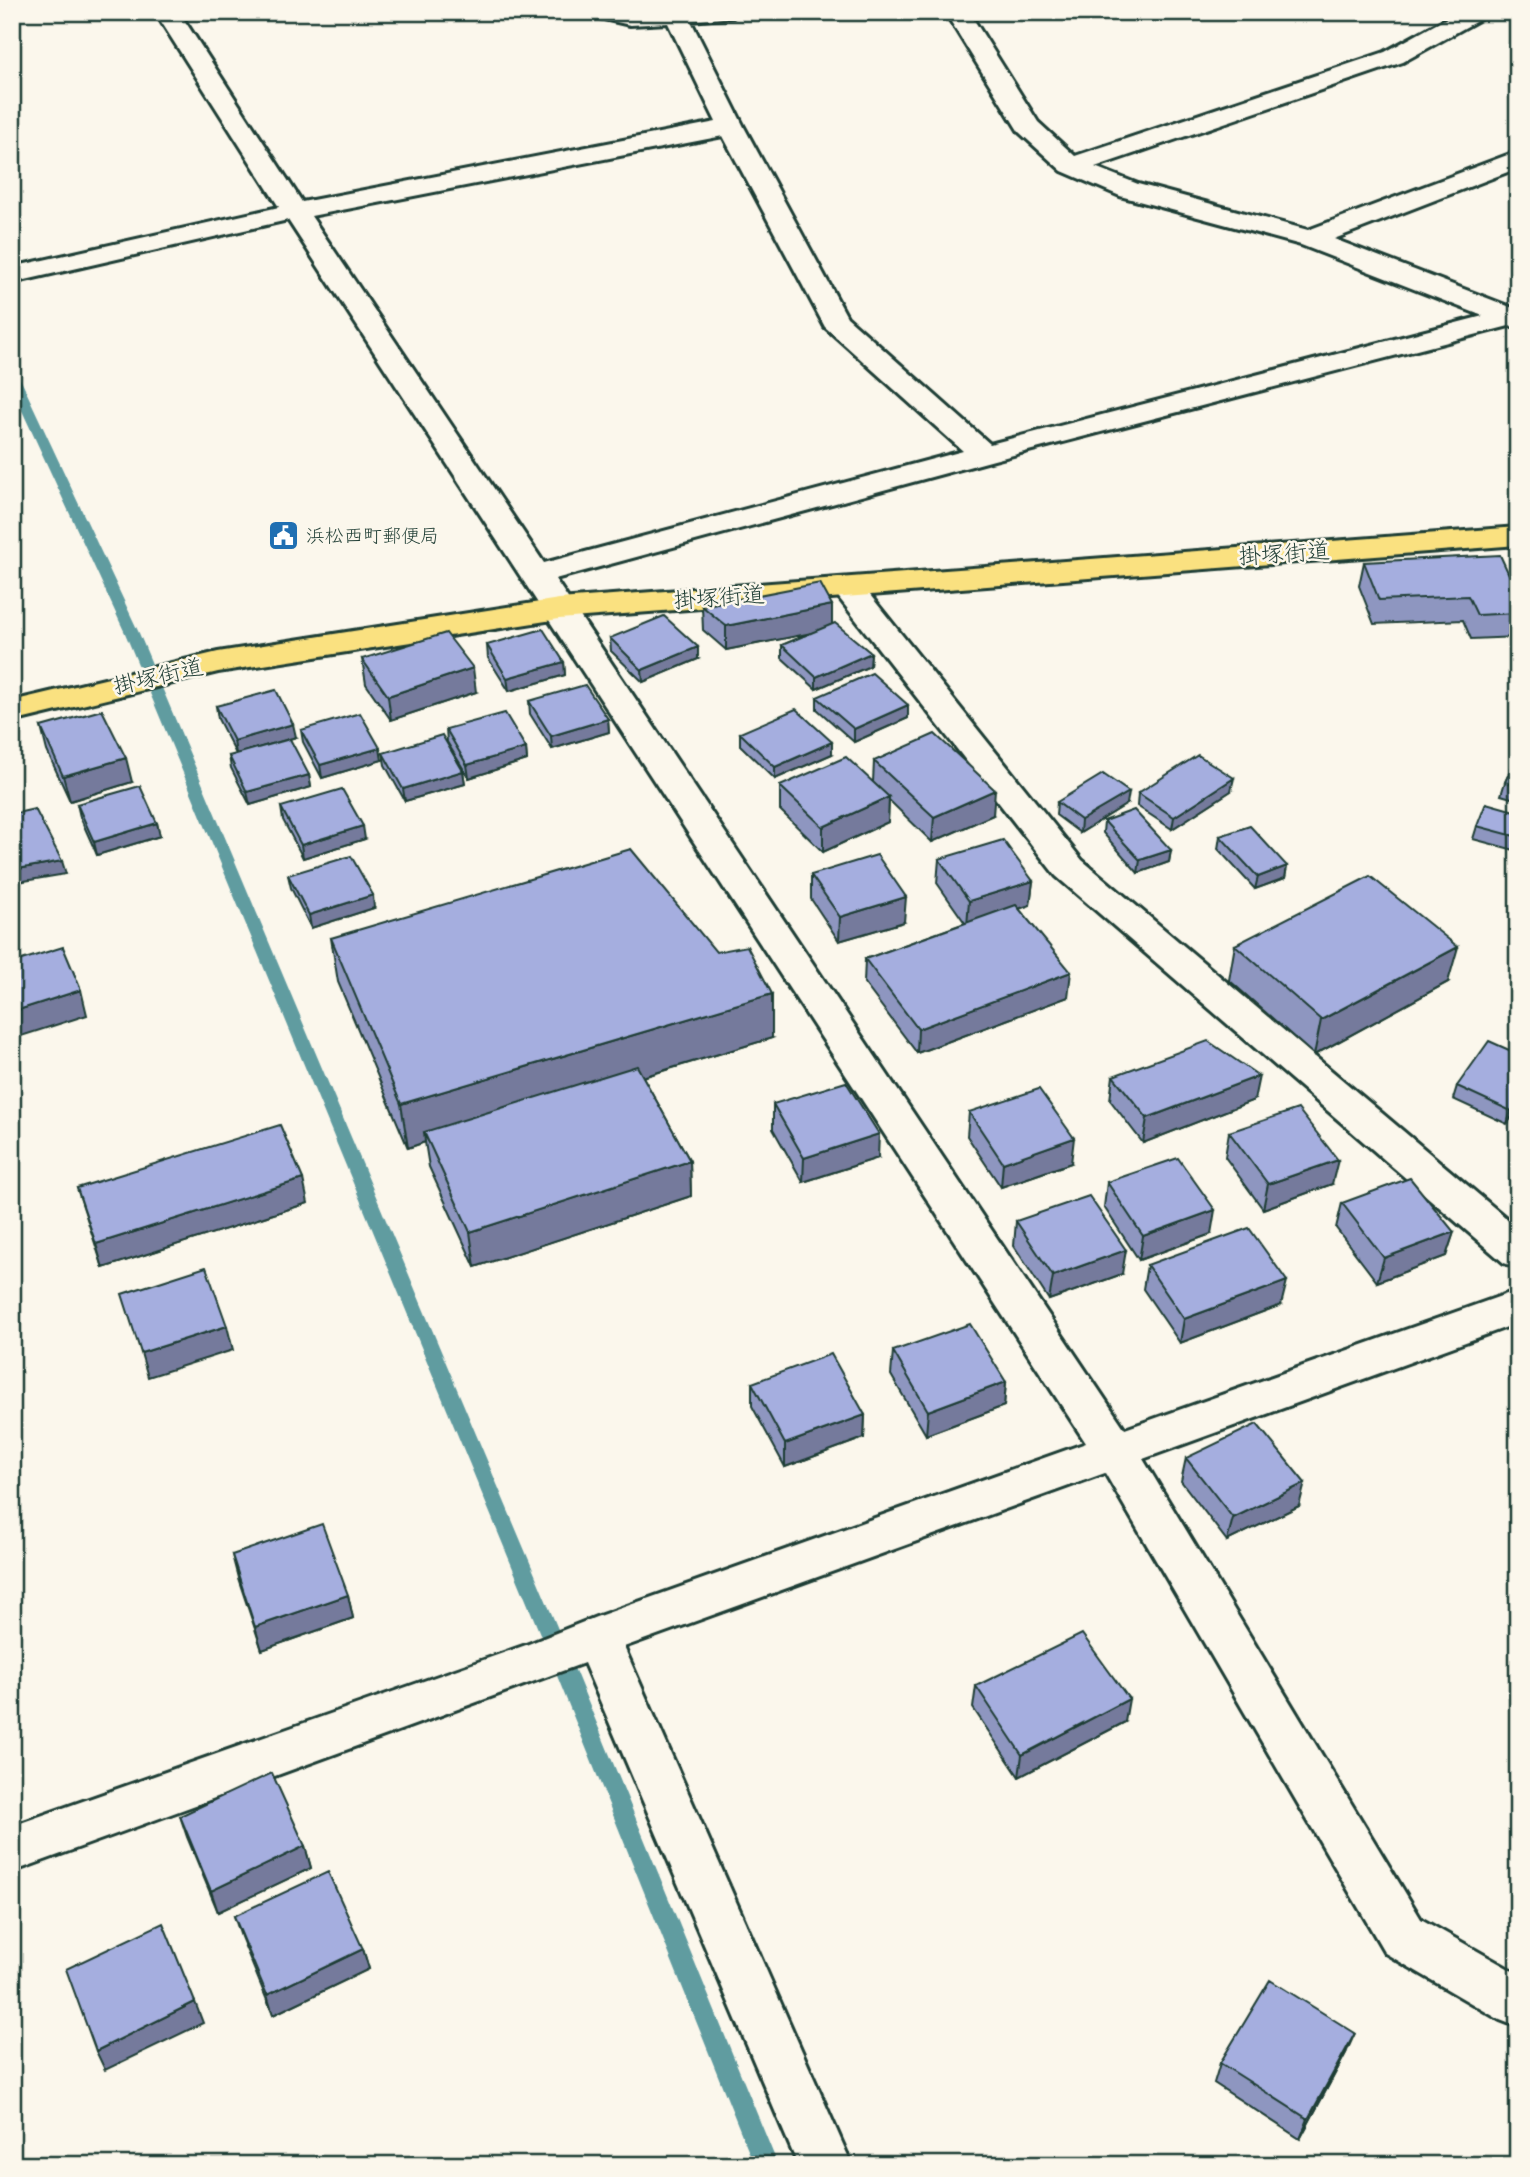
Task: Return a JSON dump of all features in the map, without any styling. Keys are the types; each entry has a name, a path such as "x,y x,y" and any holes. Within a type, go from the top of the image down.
{"highway":[{"name":"掛塚街道","path":"12,712 183,670 559,609 1518,536"}],"street":[{"path":"603,12 630,18 725,12"},
{"path":"957,12 1028,127 1071,166 1129,190 1310,239 1516,317"},
{"path":"1071,166 1394,57 1476,12"},
{"path":"173,13 295,211 1115,1450 1402,1936 1518,2002"},
{"path":"677,17 731,127 835,321 984,454"},
{"path":"12,275 295,211 731,127"},
{"path":"1310,239 1518,159"},
{"path":"536,575 984,454 1516,317"},
{"path":"847,587 1069,868 1518,1252"},
{"path":"12,1849 1518,1306"},
{"path":"593,1638 825,2165"}],"building":[{"path":"1500,555 1518,594 1518,613 1477,615 1468,596 1379,600 1364,562"},
{"path":"820,583 832,605 726,626 702,606"},
{"path":"664,616 698,647 642,670 610,638"},
{"path":"835,623 871,653 816,677 782,645"},
{"path":"543,629 564,662 507,678 487,645"},
{"path":"446,633 473,668 388,696 362,659"},
{"path":"872,673 908,705 854,729 817,697"},
{"path":"585,685 608,719 551,736 529,701"},
{"path":"276,690 293,724 234,741 216,706"},
{"path":"796,709 832,742 775,767 740,733"},
{"path":"102,710 126,758 63,776 41,727"},
{"path":"360,713 380,748 320,765 301,730"},
{"path":"505,713 526,748 467,765 446,729"},
{"path":"935,734 995,790 934,817 874,761"},
{"path":"442,735 463,771 403,789 383,753"},
{"path":"290,739 309,775 247,792 229,756"},
{"path":"1518,754 1518,786 1505,782"},
{"path":"1198,755 1234,778 1174,817 1138,793"},
{"path":"846,757 889,797 823,827 780,786"},
{"path":"1103,774 1129,792 1081,820 1057,802"},
{"path":"140,786 157,823 94,842 77,804"},
{"path":"342,789 363,826 301,845 281,807"},
{"path":"1486,803 1518,812 1518,837 1477,826"},
{"path":"35,809 62,861 12,870 12,814"},
{"path":"1134,810 1171,850 1140,860 1104,821"},
{"path":"1250,826 1287,866 1258,877 1220,836"},
{"path":"1003,840 1033,881 969,901 939,859"},
{"path":"631,849 716,952 747,946 772,994 401,1104 331,938"},
{"path":"877,855 906,897 840,917 811,875"},
{"path":"351,856 373,895 309,915 288,875"},
{"path":"1370,876 1458,947 1321,1020 1235,945"},
{"path":"1016,905 1071,972 918,1029 865,959"},
{"path":"63,947 81,990 12,1012 12,963"},
{"path":"1208,1041 1259,1076 1147,1118 1113,1076"},
{"path":"1489,1041 1518,1054 1518,1102 1511,1111 1457,1086"},
{"path":"637,1066 690,1161 470,1232 424,1132"},
{"path":"846,1082 879,1134 804,1158 773,1104"},
{"path":"1039,1089 1074,1138 1003,1163 969,1112"},
{"path":"1298,1109 1338,1160 1268,1184 1229,1132"},
{"path":"280,1125 303,1179 96,1244 77,1188"},
{"path":"1178,1158 1215,1210 1143,1236 1107,1182"},
{"path":"1410,1178 1454,1232 1384,1258 1342,1203"},
{"path":"1089,1196 1126,1250 1053,1276 1016,1221"},
{"path":"1249,1228 1287,1281 1184,1319 1147,1265"},
{"path":"206,1267 227,1326 141,1353 122,1294"},
{"path":"970,1324 1006,1382 928,1411 893,1351"},
{"path":"831,1354 865,1415 785,1444 752,1383"},
{"path":"1257,1424 1305,1483 1233,1518 1186,1458"},
{"path":"322,1524 348,1595 255,1627 232,1555"},
{"path":"1082,1634 1129,1699 1022,1755 976,1686"},
{"path":"272,1773 305,1846 211,1891 180,1816"},
{"path":"328,1872 363,1949 267,1995 234,1916"},
{"path":"163,1923 195,2002 96,2051 66,1969"},
{"path":"1270,1980 1355,2033 1308,2119 1220,2063"}],"waterway":[{"path":"12,374 132,633 553,1641 766,2165"}],"place":[{"name":"浜松西町郵便局","path":"283,535"}]}
